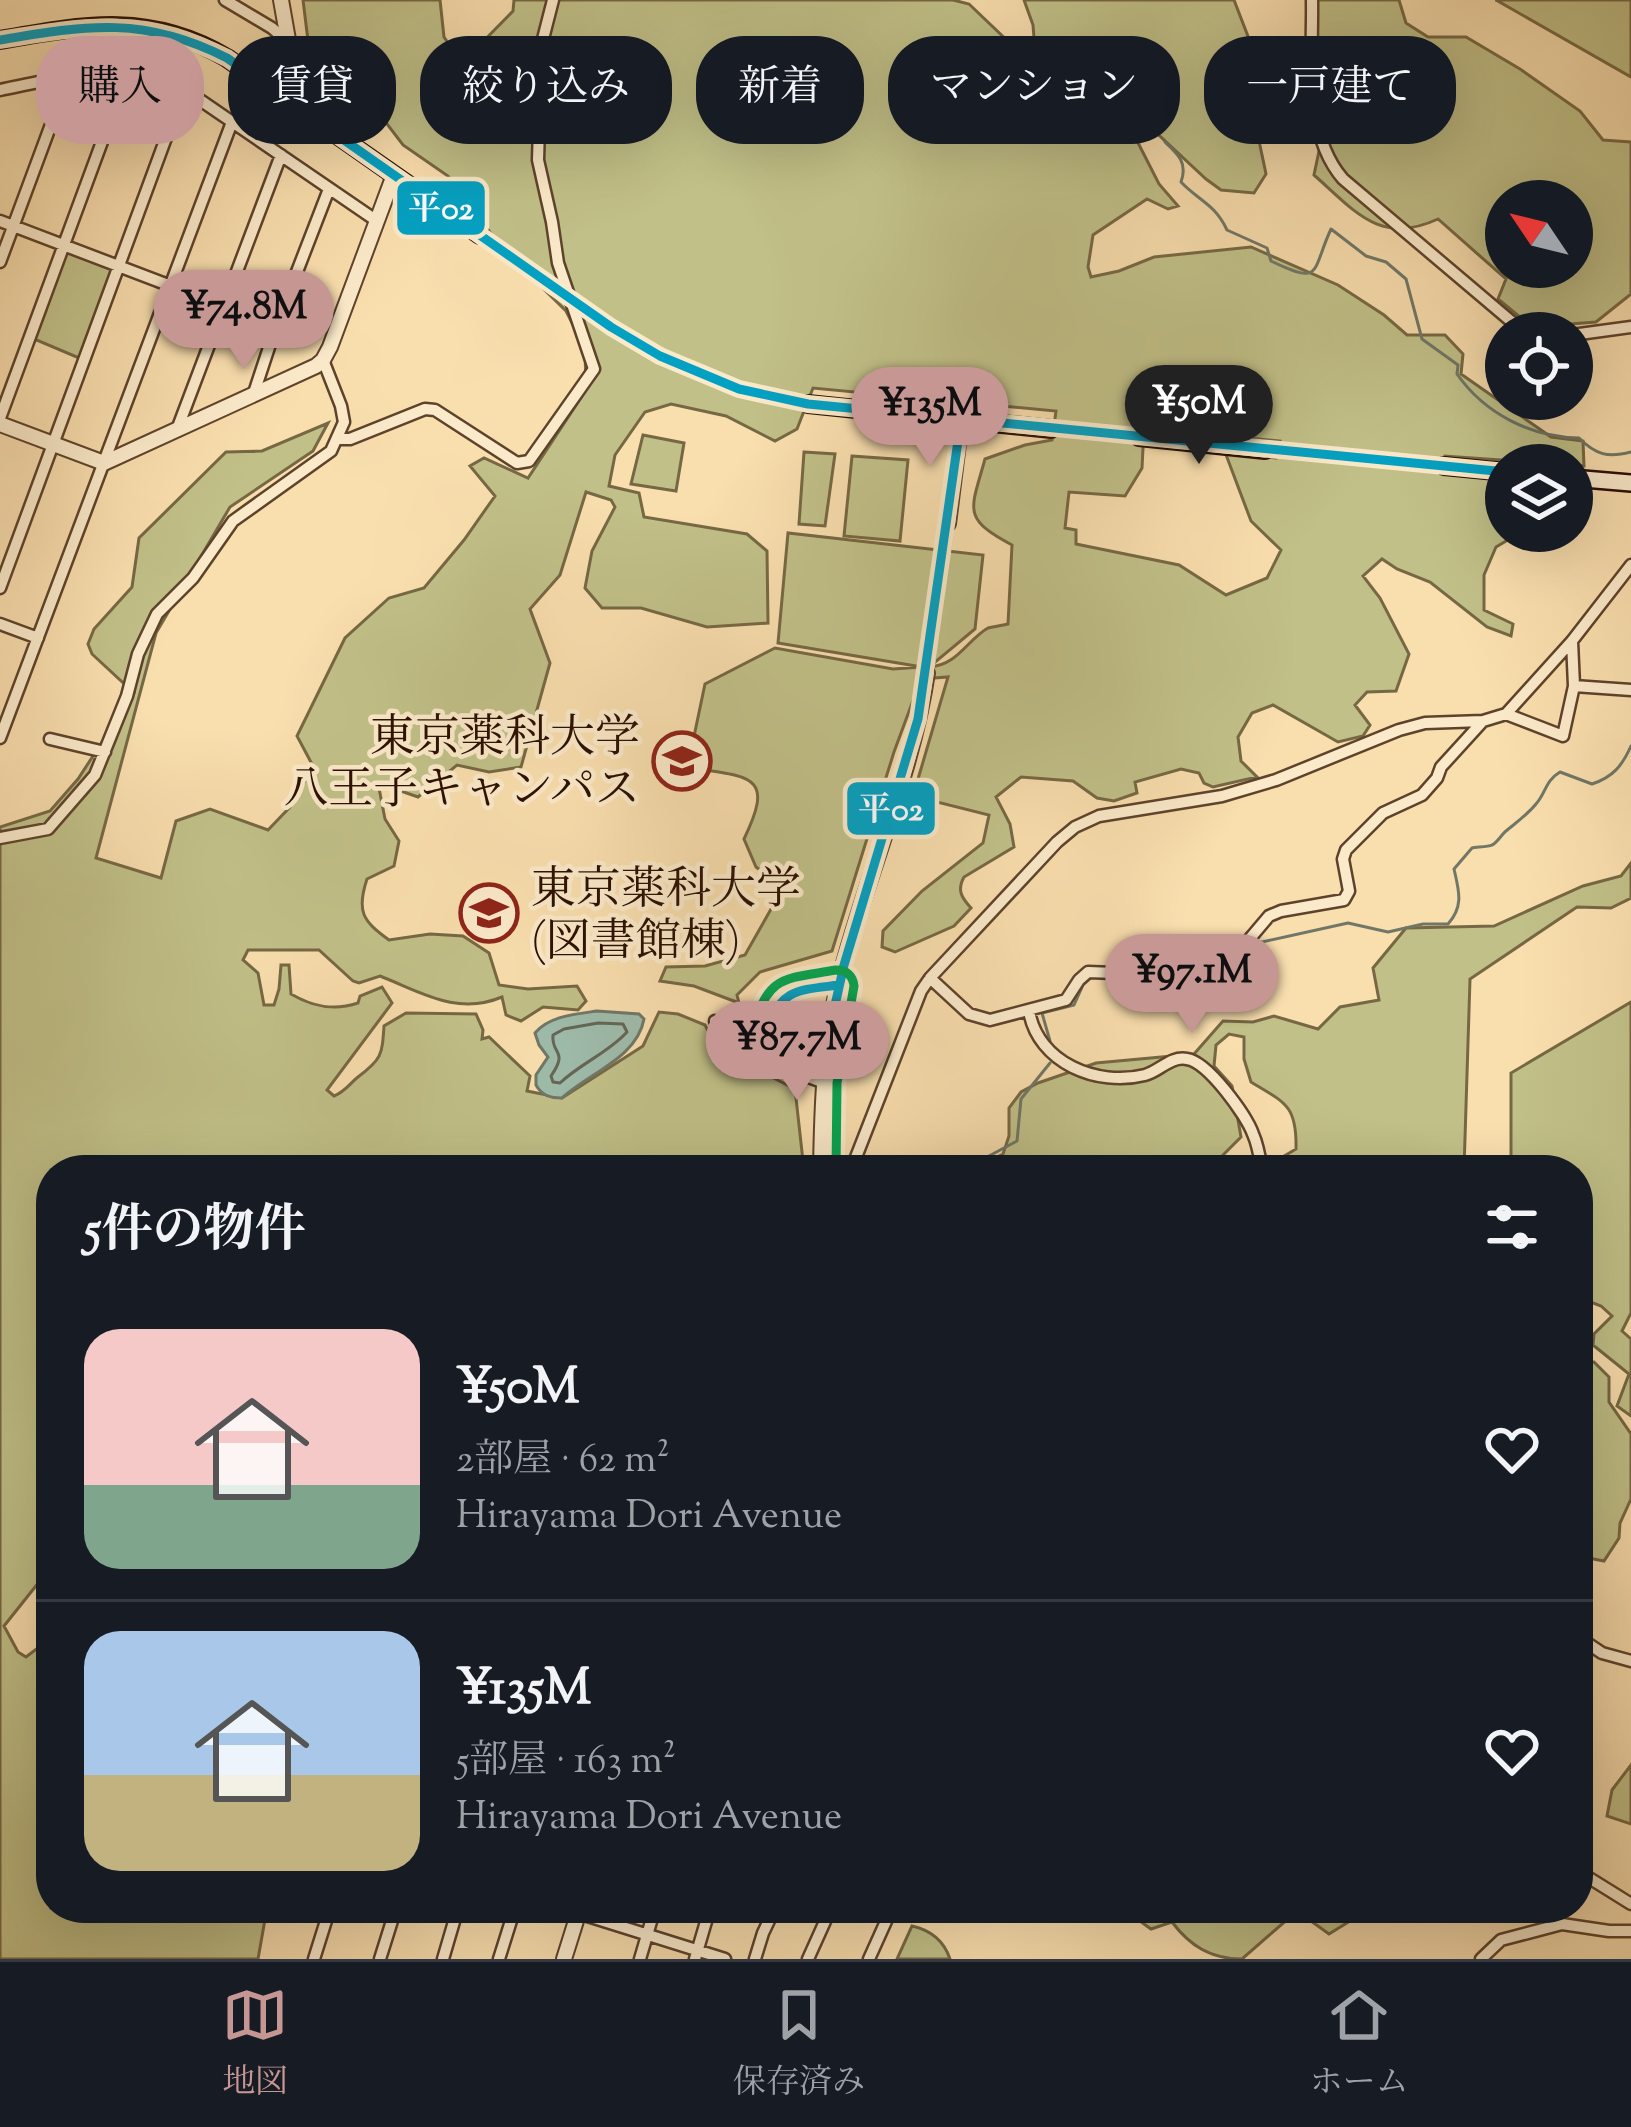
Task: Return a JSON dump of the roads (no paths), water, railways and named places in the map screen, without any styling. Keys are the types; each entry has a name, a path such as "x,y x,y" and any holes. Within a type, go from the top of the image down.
{"main road":[{"path":"0,40 92,25 151,28 189,39 228,60"},
{"path":"349,144 480,235"},
{"path":"808,404 1051,429"},
{"path":"1138,436 1265,450"},
{"path":"1444,466 1485,470"},
{"path":"1593,480 1631,483"}],"street":[{"path":"225,0 281,36"},
{"path":"281,0 288,36"},
{"path":"339,439 350,439 424,409 435,410 517,463 529,461 594,369 558,263 538,160 543,39 553,0"},
{"path":"1312,0 1318,130 1332,165 1500,312"},
{"path":"1,91 36,83"},
{"path":"0,738 228,133"},
{"path":"0,262 44,144"},
{"path":"101,144 0,421 104,463 323,360 394,175"},
{"path":"0,588 164,144"},
{"path":"265,144 377,221"},
{"path":"178,428 281,155"},
{"path":"253,395 329,189"},
{"path":"0,221 276,326"},
{"path":"1593,332 1631,327"},
{"path":"0,838 48,829 95,775 127,696 138,654 158,614 194,578 233,521 331,451 344,422 323,360"},
{"path":"948,524 962,420"},
{"path":"857,1155 912,1010 929,978 1076,827 1099,816 1222,796 1276,780 1425,723 1484,721 1506,714 1572,641 1631,565"},
{"path":"0,624 38,638"},
{"path":"1506,714 1563,736 1574,686 1572,641"},
{"path":"821,1155 827,1041 844,964 911,745 927,673"},
{"path":"1574,686 1631,690"},
{"path":"929,978 969,1014 990,1020 1066,1000 1088,972 1141,974 1173,953 1228,951 1247,942 1269,916 1344,900 1349,891 1343,859 1346,850 1382,813 1422,795 1484,721"},
{"path":"50,739 105,752"},
{"path":"1030,1011 1032,1026 1054,1057 1097,1076 1150,1074 1172,1060 1198,1063 1246,1120 1258,1155"},
{"path":"762,1060 822,1082"},
{"path":"1593,1647 1631,1661"},
{"path":"1593,1880 1631,1904"},
{"path":"314,1959 325,1923"},
{"path":"380,1959 391,1923"},
{"path":"443,1959 454,1923"},
{"path":"499,1959 510,1923"},
{"path":"564,1959 575,1923"},
{"path":"614,1923 696,1955 725,1959"},
{"path":"640,1959 651,1923"},
{"path":"696,1955 706,1923"},
{"path":"755,1959 768,1923"},
{"path":"808,1959 824,1923"},
{"path":"869,1959 885,1923"},
{"path":"1481,1959 1501,1940 1562,1924 1631,1930"}],"water":[{"path":"597,1011 639,1014 644,1019 640,1033 622,1055 562,1098 544,1094 536,1085 536,1075 548,1057 535,1033 555,1019"}],"waterway":[{"path":"1167,144 1182,164 1181,182 1212,208 1227,230 1267,248 1271,261 1308,273 1317,265 1331,229 1366,256 1386,262 1406,279 1422,339 1458,365 1457,374 1468,388 1495,412 1527,428 1579,438 1603,454 1631,452"},
{"path":"1253,944 1348,923 1388,932 1448,924 1458,904 1454,869 1472,848 1496,842 1533,808 1560,772 1592,784 1616,770 1631,746"},
{"path":"1143,978 1175,959"},
{"path":"1050,1041 1042,1013 1074,1005 1092,977"},
{"path":"991,1155 1017,1141 1021,1099 1050,1063"}],"tunnel":[{"path":"480,235 596,316 674,361 760,394 808,404"},
{"path":"1051,429 1139,437"},
{"path":"1265,450 1444,466"},
{"path":"927,673 948,524"}],"place":[{"name":"東京薬科大学 八王子キャンパス","path":"682,761"},
{"name":"東京薬科大学 (図書館棟)","path":"489,913"}]}
